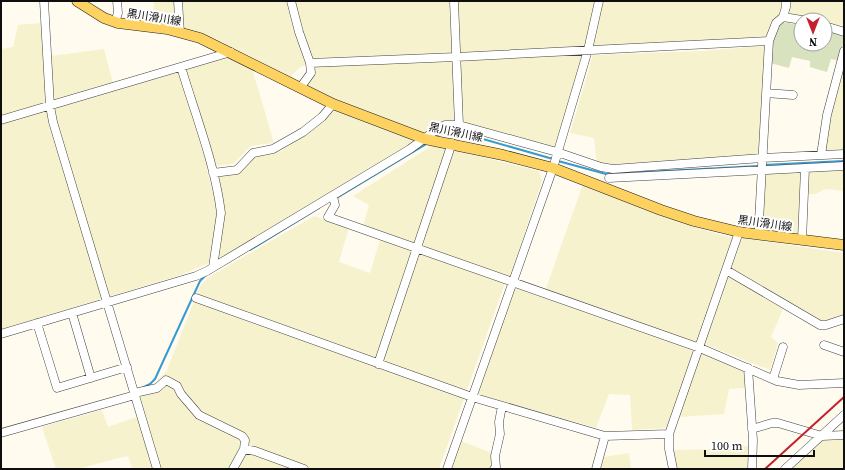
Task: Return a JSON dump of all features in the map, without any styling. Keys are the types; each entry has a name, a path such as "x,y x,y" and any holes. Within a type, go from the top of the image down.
{"main road":[{"name":"黒川滑川線","path":"78,1 104,18 115,22 168,30 200,38 333,104 425,139 452,143 552,168 694,221 739,232 844,245"}],"street":[{"path":"44,1 50,106 53,122 157,469"},
{"path":"115,22 118,13 117,1"},
{"path":"178,1 180,33"},
{"path":"291,1 299,32 310,63 311,73 300,88"},
{"path":"454,1 459,125"},
{"path":"447,469 552,168 588,50 599,1"},
{"path":"759,235 769,41 776,23 783,17 786,1"},
{"path":"783,17 793,19"},
{"path":"833,29 844,32"},
{"path":"310,63 769,41"},
{"path":"1,120 230,52"},
{"path":"821,155 827,115 844,52"},
{"path":"181,67 213,173 221,213 213,267"},
{"path":"766,93 793,95"},
{"path":"213,173 237,170 253,153 273,149 303,132 322,117 333,104"},
{"path":"1,334 196,276 333,196 410,149 445,125 459,125 557,152 601,167 613,169 762,158 844,154"},
{"path":"378,364 452,143"},
{"path":"609,178 844,166"},
{"path":"802,240 805,168"},
{"path":"333,196 335,205 328,216 700,348 773,379 799,385 844,383"},
{"path":"673,469 669,449 669,434 739,232"},
{"path":"726,270 820,325 826,325 844,319"},
{"path":"196,298 472,398 605,436 669,434"},
{"path":"72,313 91,378"},
{"path":"37,323 57,388 126,367"},
{"path":"824,345 844,352"},
{"path":"773,379 782,347"},
{"path":"748,368 752,429 752,469"},
{"path":"1,433 157,388 166,380 177,386 181,394 199,415 242,436 245,440 244,449 233,469"},
{"path":"494,469 496,467 495,456 500,434 498,422 502,406"},
{"path":"785,469 844,415"},
{"path":"752,429 772,423 778,423 822,436 844,435"},
{"path":"596,469 605,436"},
{"path":"244,449 304,469"}],"shaded area":[{"path":"154,1 176,1 177,28 152,22"},
{"path":"182,1 286,1 295,33 307,64 299,68 290,77 218,41 184,29"},
{"path":"294,1 449,1 452,55 313,61"},
{"path":"457,1 595,1 585,46 460,54"},
{"path":"603,1 782,1 783,6 780,15 771,24 767,39 593,47"},
{"path":"788,1 844,1 844,30 833,26 833,12 793,12 793,16 789,15"},
{"path":"41,23 47,111 230,56 252,68 274,143 251,146 233,164 206,167 218,211 209,263 181,275 1,329 1,49 13,47 18,25"},
{"path":"765,46 760,156 623,166 597,165 594,138 570,133 593,55 702,51"},
{"path":"104,49 113,83 54,100 52,98 51,56"},
{"path":"583,54 555,149 461,123 459,60"},
{"path":"453,61 456,122 425,135 350,107 306,87 313,75 314,66"},
{"path":"844,65 844,151 825,151 830,116"},
{"path":"335,110 418,140 217,261 217,176 254,156 282,151 314,128"},
{"path":"433,145 539,171 542,181 510,277 363,226 369,205 353,196"},
{"path":"844,170 844,191 825,189 816,194 807,194 808,172"},
{"path":"802,172 799,237 762,232 765,174"},
{"path":"583,184 660,215 710,232 734,238 697,343 545,291"},
{"path":"314,216 349,227 339,262 370,273 380,240 505,283 439,469 132,469 128,456 78,469 56,469 42,427 102,410 108,427 145,414 140,395 155,384 167,370 200,286 209,277"},
{"path":"742,238 844,253 844,315 822,322 731,270"},
{"path":"729,274 784,307 771,337 778,343 770,370 704,344"},
{"path":"514,287 694,351 666,428 632,430 630,395 609,394 596,428 477,394"},
{"path":"701,352 745,370 745,388 729,389 724,414 679,417"},
{"path":"844,437 844,469 789,469 822,438"},
{"path":"461,441 492,453 493,462 491,468 451,469"},
{"path":"748,446 747,469 676,469 672,450 726,449"},
{"path":"629,453 631,469 600,469 603,457"}],"green space":[{"path":"782,22 793,24 793,52 833,52 833,32 844,37 840,61 831,59 827,72 810,67 810,61 792,57 789,68 770,63 772,41"}],"waterway":[{"path":"436,137 447,130 553,159"},
{"path":"335,199 428,143"},
{"path":"558,161 606,174 759,166"},
{"path":"764,165 844,161"},
{"path":"250,250 319,208"},
{"path":"142,388 150,384 155,379 200,281 206,275"}],"railway":[{"path":"765,469 844,397"}]}
